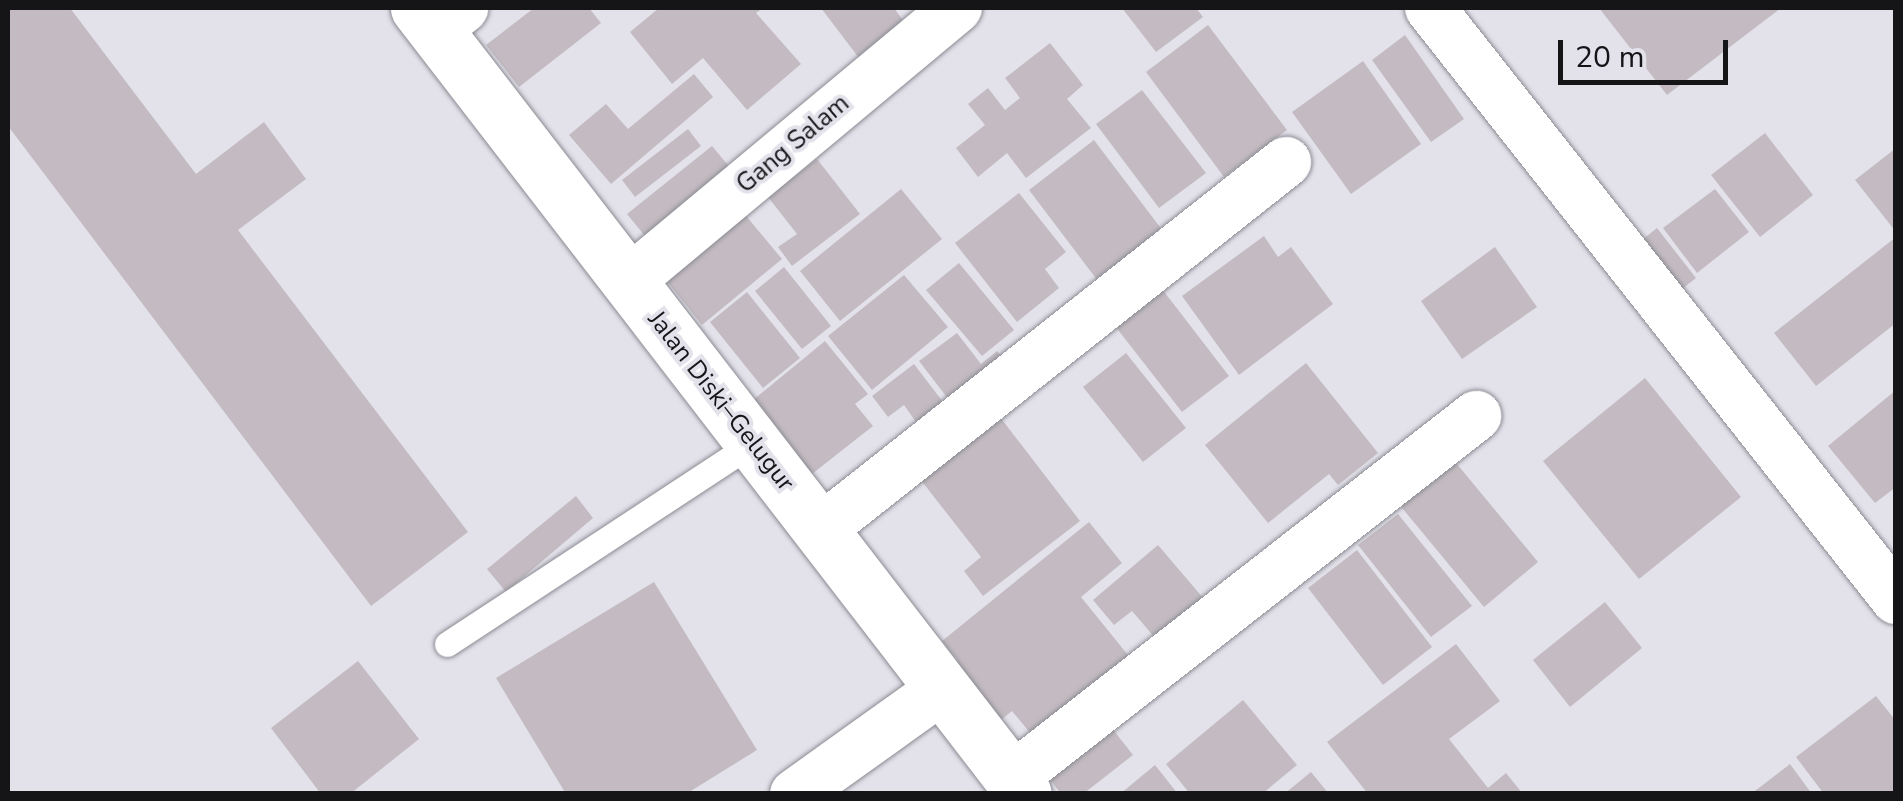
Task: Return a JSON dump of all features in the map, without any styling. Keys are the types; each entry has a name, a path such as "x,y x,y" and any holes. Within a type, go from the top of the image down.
{"main road":[{"name":"Jalan Diski–Gelugur","path":"439,15 629,281 1018,786"}],"street":[{"name":"Gang Salam","path":"629,281 957,8"},
{"path":"1430,8 1896,599"},
{"path":"820,530 1286,162"},
{"path":"1018,786 1476,416"},
{"path":"795,794 943,688"}],"lane":[{"path":"447,644 752,443"}],"building":[{"path":"8,8 70,8 196,174 264,122 306,179 238,230 468,532 371,606 8,126"},
{"path":"534,8 589,8 601,23 519,87 486,45"},
{"path":"659,8 763,8 756,13 801,64 747,110 703,58 672,84 630,32"},
{"path":"821,8 894,8 911,31 865,66"},
{"path":"1122,8 1196,8 1203,17 1156,52"},
{"path":"1599,8 1781,8 1667,95"},
{"path":"1208,25 1287,130 1224,177 1146,72"},
{"path":"1405,35 1464,119 1431,142 1372,60"},
{"path":"1050,43 1083,85 1067,99 1091,128 1026,178 1007,153 978,177 956,148 985,125 968,104 988,88 1005,110 1020,98 1005,78"},
{"path":"1363,61 1421,144 1351,194 1292,112"},
{"path":"694,74 713,97 611,184 569,135 606,104 628,129"},
{"path":"1142,90 1206,173 1159,208 1096,124"},
{"path":"688,129 701,146 635,197 622,180"},
{"path":"1765,133 1813,195 1760,237 1711,175"},
{"path":"1094,140 1169,239 1104,289 1029,190"},
{"path":"712,146 742,182 658,252 627,214"},
{"path":"1896,148 1896,232 1855,180"},
{"path":"817,159 860,214 792,266 778,247 797,234 768,197"},
{"path":"901,189 942,239 840,321 800,271"},
{"path":"1715,189 1749,232 1697,273 1663,228"},
{"path":"1019,193 1066,252 1045,269 1059,288 1017,322 955,243"},
{"path":"732,199 782,259 702,325 653,264"},
{"path":"1657,228 1696,278 1667,301 1627,252"},
{"path":"1264,236 1278,257 1291,247 1333,304 1239,375 1182,296"},
{"path":"1896,237 1896,323 1816,386 1774,333"},
{"path":"1495,247 1537,307 1462,359 1421,301"},
{"path":"959,263 1014,330 982,356 926,290"},
{"path":"784,267 831,326 802,349 755,291"},
{"path":"904,275 948,327 872,390 828,336"},
{"path":"1162,289 1229,376 1182,412 1115,326"},
{"path":"747,292 800,358 763,388 710,322"},
{"path":"957,333 981,364 997,351 1013,371 959,413 919,361"},
{"path":"825,341 868,394 855,404 873,426 812,474 753,400"},
{"path":"1126,353 1186,428 1143,462 1083,387"},
{"path":"1306,363 1378,453 1338,485 1329,474 1268,523 1205,445"},
{"path":"914,364 956,419 928,439 904,405 888,417 872,396"},
{"path":"1645,378 1741,497 1639,579 1543,461"},
{"path":"1896,390 1896,487 1875,503 1828,446"},
{"path":"1000,417 1080,521 983,596 964,571 981,557 920,479"},
{"path":"1452,458 1538,562 1484,607 1398,503"},
{"path":"576,496 593,518 506,592 487,569"},
{"path":"1398,514 1472,606 1431,637 1358,545"},
{"path":"1089,522 1122,563 1081,597 1136,665 1040,745 1012,711 996,724 950,667 958,661 942,641"},
{"path":"1158,545 1204,599 1156,639 1132,611 1114,625 1093,600"},
{"path":"1357,550 1432,647 1383,685 1308,588"},
{"path":"654,582 757,750 686,794 566,794 496,678"},
{"path":"1605,602 1642,648 1570,707 1533,660"},
{"path":"1456,644 1500,701 1449,739 1488,788 1506,773 1523,794 1368,794 1327,742"},
{"path":"358,661 419,739 350,794 321,794 271,728"},
{"path":"1876,696 1896,721 1896,794 1824,794 1796,757"},
{"path":"1243,700 1297,765 1262,794 1190,794 1166,764"},
{"path":"1104,718 1133,755 1083,794 1061,794 1041,767"},
{"path":"1790,764 1812,794 1751,794"},
{"path":"1155,765 1178,794 1120,794"},
{"path":"1311,772 1329,794 1284,794"}]}
